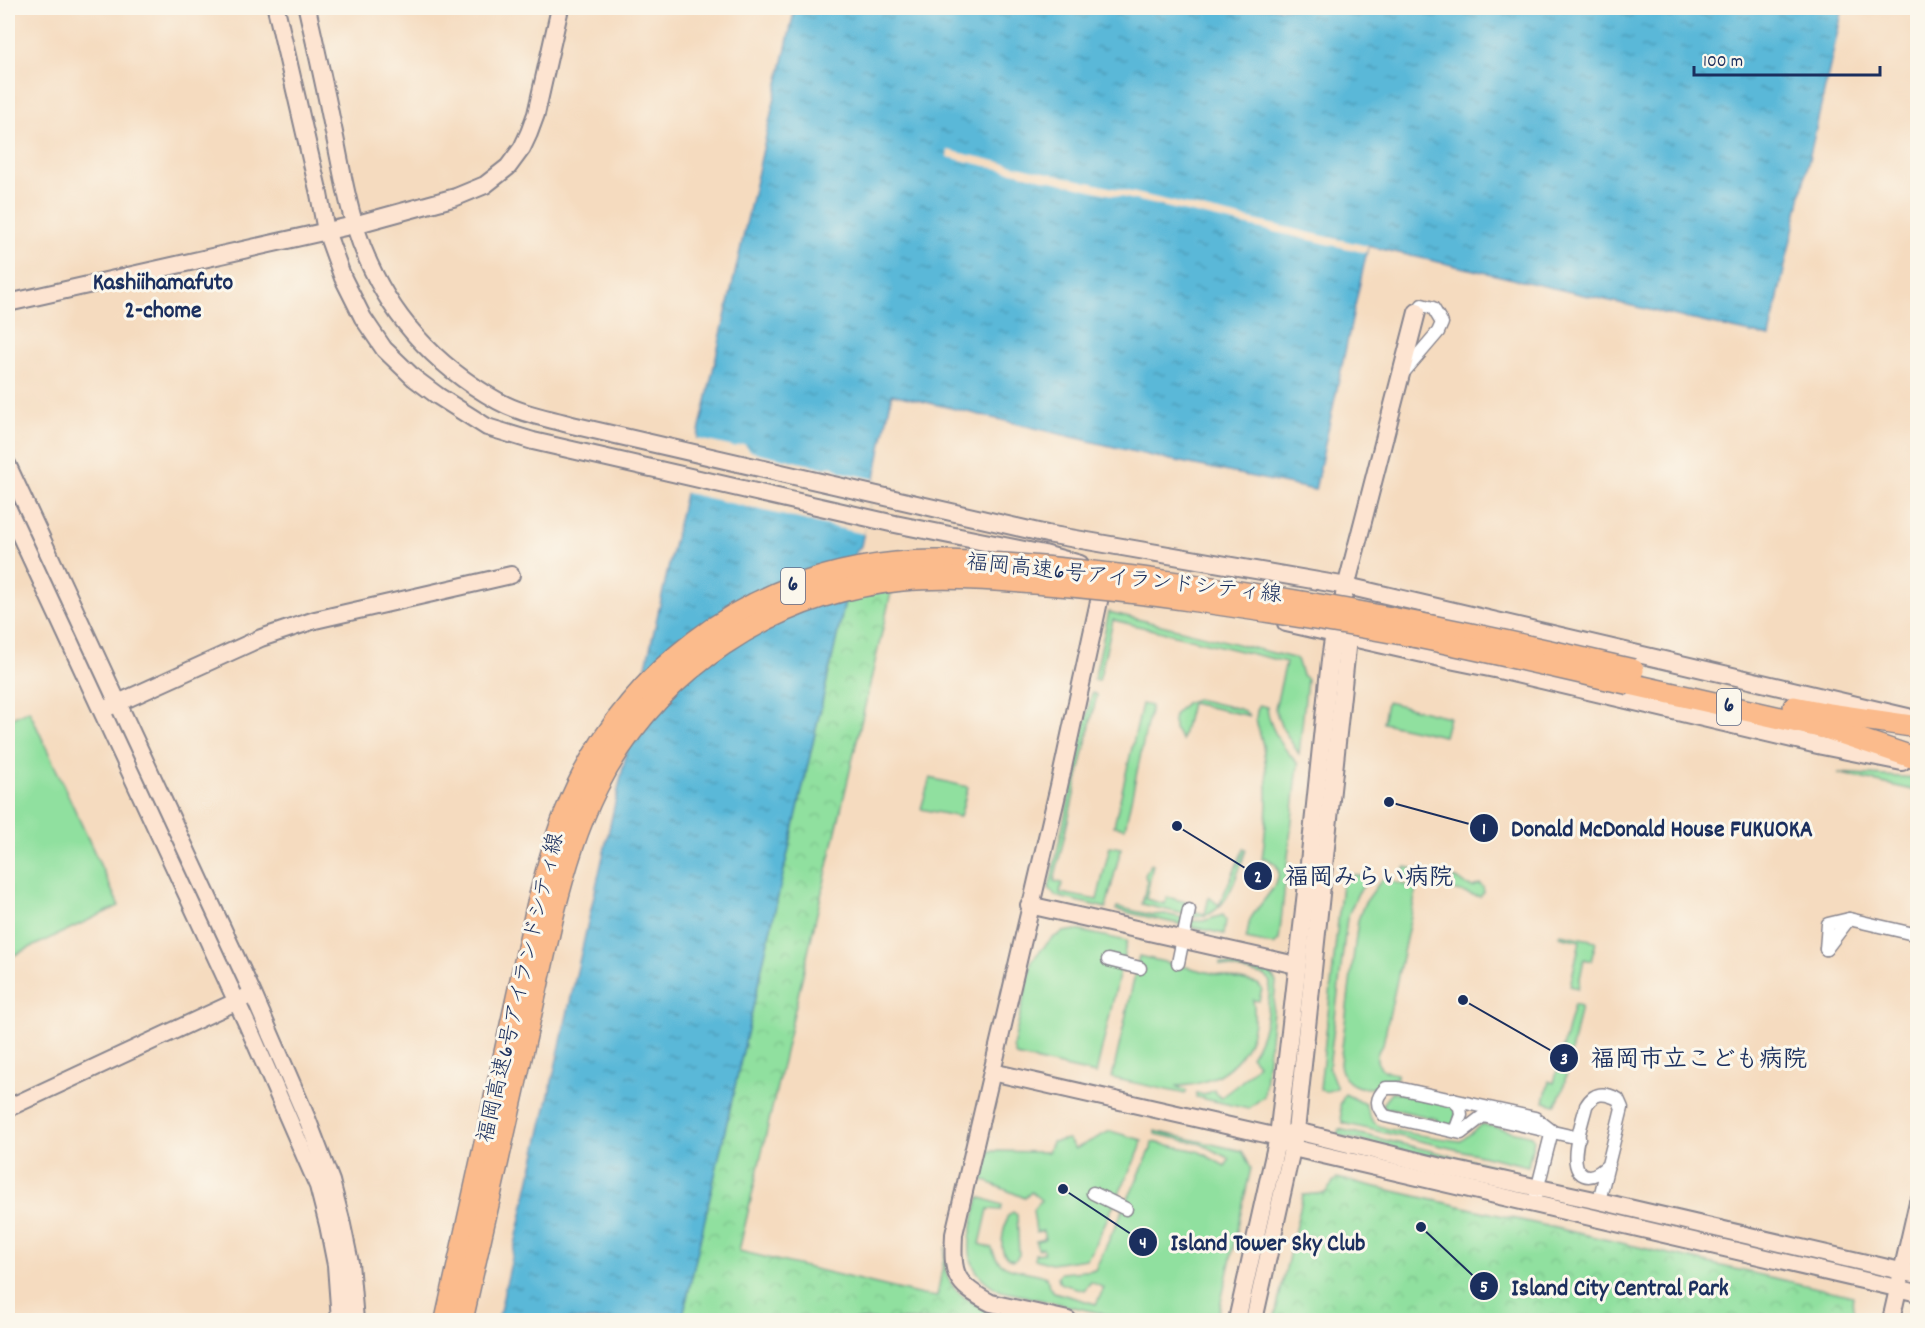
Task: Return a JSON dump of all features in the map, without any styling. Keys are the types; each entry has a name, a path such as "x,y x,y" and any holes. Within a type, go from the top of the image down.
{"highway":[{"name":"福岡高速6号アイランドシティ線","path":"446,1320 537,907 565,813 599,746 620,715 669,661 695,640 749,605 779,591 839,573 886,564 948,560 1051,567 1287,598 1429,624 1632,677 1829,722"},
{"name":"福岡高速6号アイランドシティ線","path":"462,1320 554,911 568,857 582,820 598,785 615,756 657,701 708,655 760,622 814,599 871,585 922,579 998,580 1156,595 1285,614 1632,677"},
{"path":"1829,722 1917,728"},
{"path":"1829,722 1917,759"}],"street":[{"path":"276,8 326,231 343,278 363,318 384,349 414,378 486,427 533,441 896,524 1044,554 1292,625 1498,670 1822,746 1917,765"},
{"path":"307,8 354,225 369,264 399,317 433,356 455,374 499,402 572,425 1047,534 1347,586 1917,719"},
{"path":"8,303 354,225 474,191 508,167 522,148 536,114 560,8"},
{"path":"1237,1320 1278,1137 1296,965 1347,586 1417,312 1422,305 1433,308 1442,322 1438,332 1403,373"},
{"path":"8,466 117,704 245,998 318,1186 336,1265 340,1320"},
{"path":"8,509 101,710 308,1121 331,1181 350,1263 355,1320"},
{"path":"1068,1320 991,1303 967,1288 955,1271 954,1234 1029,905 1059,786 1106,571"},
{"path":"101,710 261,638 315,620 511,575"},
{"path":"1254,1320 1294,1139 1341,636"},
{"path":"1029,905 1296,965"},
{"path":"1178,963 1189,910"},
{"path":"1850,919 1917,935"},
{"path":"1108,960 1140,968"},
{"path":"8,1107 245,998"},
{"path":"992,1072 1906,1278"},
{"path":"1552,1131 1534,1119 1452,1099 1398,1088 1386,1088 1379,1095 1378,1103 1385,1116 1461,1132 1483,1116 1579,1138"},
{"path":"1599,1201 1609,1164 1622,1108 1618,1099 1605,1094 1597,1094 1586,1106 1574,1156 1576,1168 1583,1175 1592,1176 1601,1172 1609,1164"},
{"path":"1452,1099 1460,1107 1461,1115 1455,1131"},
{"path":"1535,1196 1552,1131"},
{"path":"1093,1193 1126,1209"},
{"path":"1535,1196 1599,1201 1906,1278 1917,1293"},
{"path":"1890,1320 1906,1278 1917,1202"}],"green space":[{"path":"852,571 894,580 739,1251 937,1297 946,1247 946,1271 951,1283 959,1293 983,1307 1037,1320 682,1320"},
{"path":"1109,612 1297,659 1302,675 1307,679 1299,754 1281,726 1275,709 1286,662 1113,620 1099,681 1094,680"},
{"path":"1092,693 1097,695 1054,881 1062,883 1060,893 1097,900 1110,846 1121,848 1106,908 1055,896 1049,888"},
{"path":"1196,699 1240,709 1250,716 1191,703 1182,740 1174,729 1174,715 1186,703"},
{"path":"1387,702 1449,717 1444,736 1383,723"},
{"path":"1142,704 1151,706 1125,828 1114,826"},
{"path":"1259,705 1267,707 1278,738 1298,764 1279,940 1274,945 1246,939 1250,920 1273,888 1278,871 1275,864 1265,858 1262,859 1267,788 1263,746 1256,721"},
{"path":"29,710 119,906 8,958 8,720"},
{"path":"1838,773 1917,778 1917,791"},
{"path":"930,778 968,787 960,817 921,809"},
{"path":"1244,848 1246,850 1230,892 1224,902 1207,915 1196,917 1142,904 1147,882 1145,875 1153,864 1146,899 1165,904 1167,897 1186,902 1185,909 1205,914 1209,897 1219,905"},
{"path":"1406,867 1460,880 1468,886 1473,887 1480,884 1484,892 1480,897 1404,878 1402,871"},
{"path":"1343,874 1370,877 1358,893 1347,918 1329,1068 1337,1088 1325,1092 1320,1089"},
{"path":"1382,879 1417,888 1383,1044 1377,1055 1381,1068 1397,1074 1397,1078 1380,1082 1372,1088 1366,1088 1350,1083 1343,1075 1340,1063 1358,920 1364,904"},
{"path":"1117,907 1195,921 1223,915 1226,920 1224,934 1116,910"},
{"path":"1076,930 1127,941 1096,1074 1016,1056 1013,1047 1032,960 1051,939 1063,932"},
{"path":"1560,934 1596,941 1591,961 1584,959 1578,988 1570,986 1580,941 1559,936"},
{"path":"1139,956 1258,984 1262,989 1259,1001 1253,1000 1252,1034 1245,1049 1224,1072 1193,1084 1176,1086 1187,1091 1185,1094 1112,1078"},
{"path":"1220,963 1270,973 1276,982 1264,1096 1248,1109 1196,1097 1197,1093 1204,1095 1214,1090 1220,1098 1240,1083 1258,1064 1251,1056 1264,1030 1270,982 1265,976 1220,965"},
{"path":"1574,1004 1581,1006 1563,1090 1555,1105 1544,1102 1549,1081 1554,1083"},
{"path":"1392,1092 1449,1102 1457,1108 1455,1124 1450,1126 1436,1123 1437,1119 1389,1108 1388,1113 1382,1104"},
{"path":"1345,1094 1365,1104 1370,1117 1376,1124 1392,1130 1461,1141 1482,1124 1532,1136 1534,1140 1528,1166 1342,1123 1340,1105"},
{"path":"1339,1129 1504,1168 1503,1174 1337,1135"},
{"path":"1110,1131 1142,1140 1140,1149 1091,1253 1086,1259 1051,1264 1035,1259 1035,1254 1044,1253 1043,1248 1037,1249 1036,1241 1045,1239 1043,1231 1036,1232 1033,1210 1041,1200 1031,1192 1025,1198 983,1180 989,1151 1048,1152 1052,1142 1068,1139 1075,1149"},
{"path":"1155,1131 1242,1151 1251,1168 1217,1320 1132,1320 1001,1291 977,1272 972,1262 970,1238 979,1197 1002,1205 1001,1210 988,1209 980,1244 992,1248 1000,1263 1007,1267 1047,1277 1049,1287 1054,1292 1096,1304 1104,1288 1091,1282 1084,1290 1062,1284 1058,1276 1061,1273 1095,1270 1151,1149 1152,1142 1198,1151 1225,1166 1230,1159 1201,1144 1155,1134"},
{"path":"1337,1178 1853,1296 1853,1310 1863,1320 1274,1320 1303,1195 1325,1193"},
{"path":"1013,1212 1017,1215 1019,1255 1015,1260 1004,1255 1002,1249 1007,1217"}],"water":[{"path":"795,8 1843,8 1769,337 1368,246 1315,490 1152,456 892,394 861,546 856,552 682,1320 498,1320"}],"pier":[{"path":"948,150 1368,246 1366,253 947,157"},
{"path":"694,438 734,447 744,444 750,451 825,468 833,466 842,472 875,479 864,534 682,492"}],"place":[{"name":"Donald McDonald House FUKUOKA","path":"1389,802"},
{"name":"福岡みらい病院","path":"1177,826"},
{"name":"福岡市立こども病院","path":"1463,1000"},
{"name":"Island Tower Sky Club","path":"1063,1189"},
{"name":"Island City Central Park","path":"1421,1227"}],"district":[{"name":"Kashiihamafuto 2-chome","path":"163,298"}]}
